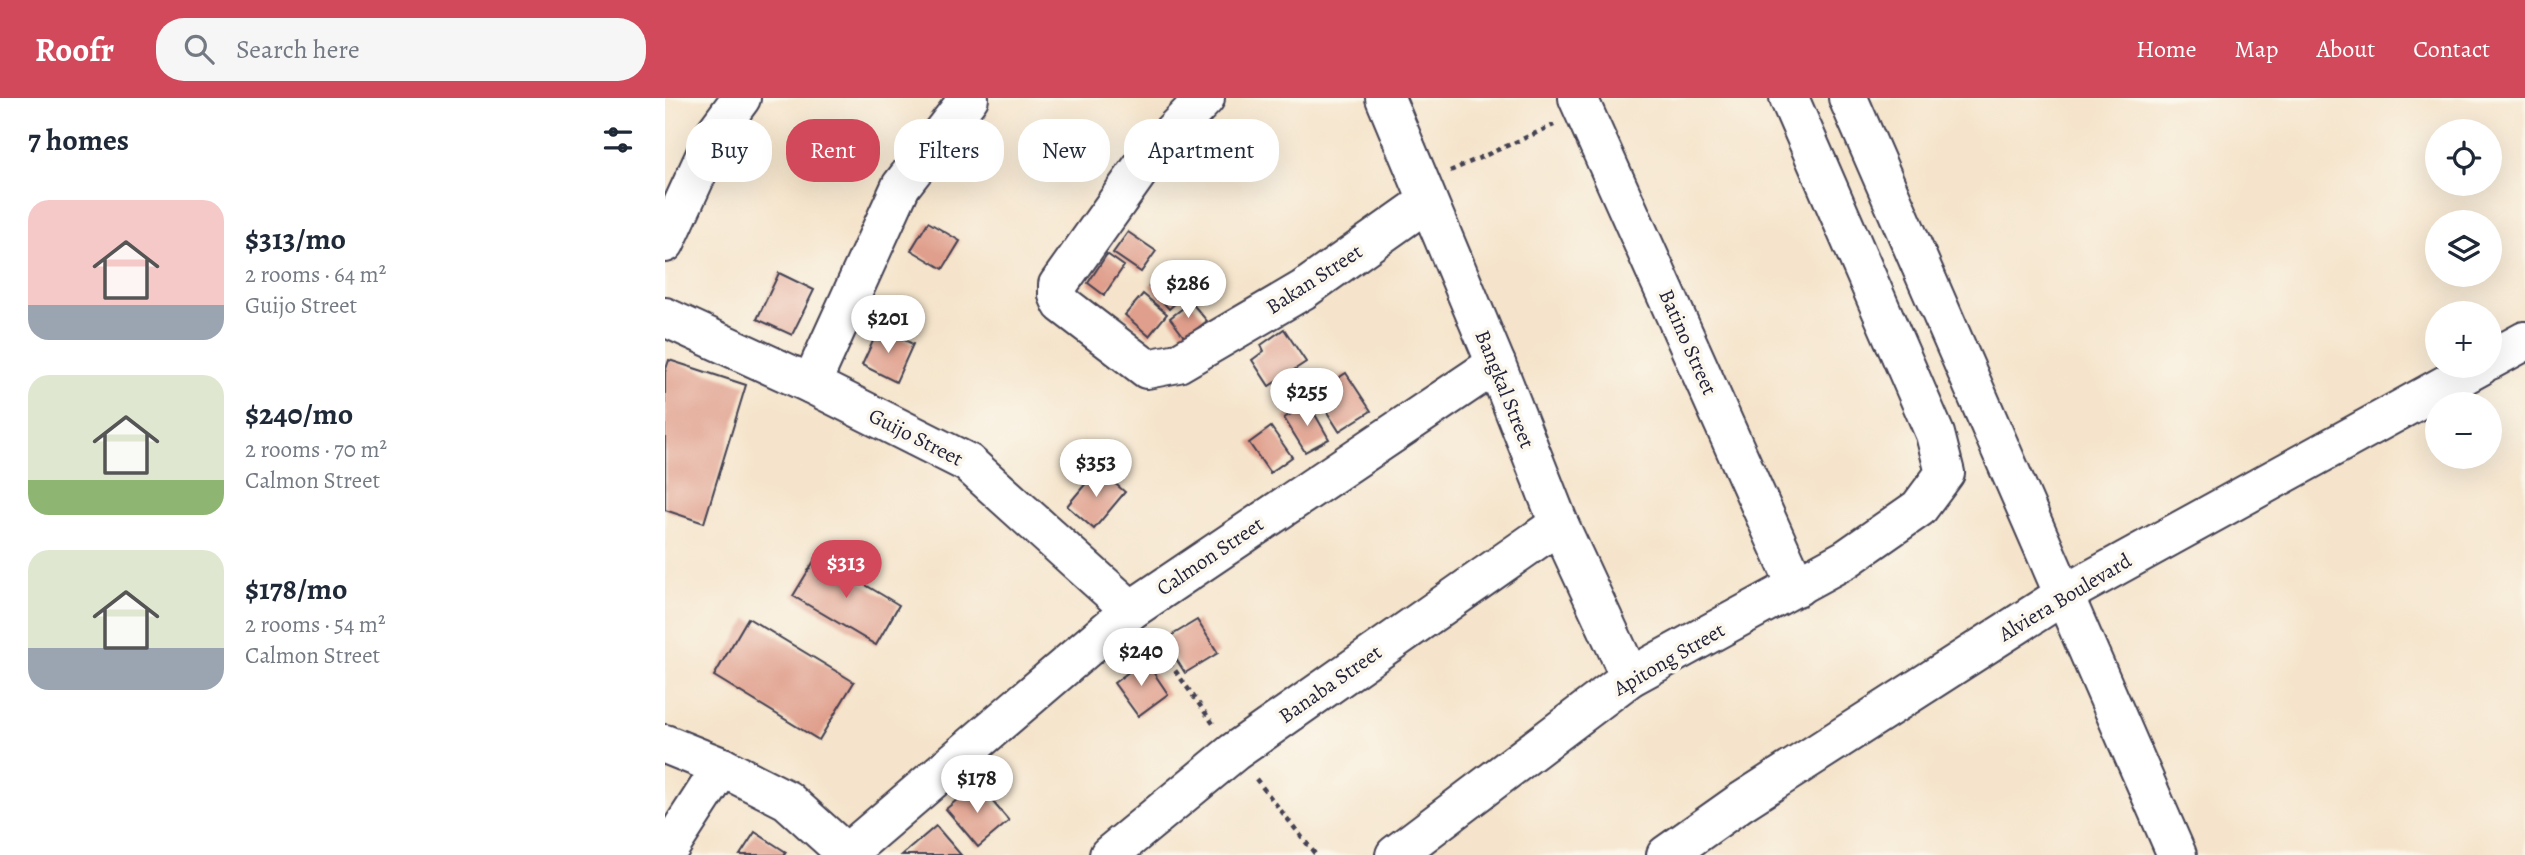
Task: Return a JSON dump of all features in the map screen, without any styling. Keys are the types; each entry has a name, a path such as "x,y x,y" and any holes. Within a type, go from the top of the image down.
{"street":[{"path":"665,243 716,132 741,98"},
{"path":"811,384 901,186 969,98"},
{"name":"Bakan Street","path":"1205,98 1151,154 1058,285 1062,304 1147,369 1178,363 1303,290 1424,193"},
{"name":"Bangkal Street","path":"1385,98 1496,364 1559,524 1630,677"},
{"name":"Apitong Street","path":"1395,855 1630,677 1846,559 1919,508 1945,472 1935,434 1789,98"},
{"path":"1848,98 2177,855"},
{"name":"Batino Street","path":"1581,105 1797,587"},
{"name":"Guijo Street","path":"665,317 811,384 968,463 1131,610"},
{"path":"2502,353 2525,341"},
{"name":"Calmon Street","path":"848,854 1131,610 1496,364"},
{"name":"Alviera Boulevard","path":"1666,855 1741,802 2065,594 2458,378"},
{"name":"Banaba Street","path":"1109,855 1234,752 1559,524"},
{"path":"665,744 722,767 787,800 848,854"},
{"path":"665,855 722,767"}],"path":[{"path":"1424,193 1581,105"}],"building":[{"path":"928,222 960,241 943,269 911,250"},
{"path":"1128,232 1156,251 1141,272 1113,253"},
{"path":"1107,254 1124,266 1104,295 1088,283"},
{"path":"1174,264 1193,287 1169,309 1149,286"},
{"path":"779,273 814,290 792,335 757,319"},
{"path":"1143,294 1167,314 1149,336 1125,315"},
{"path":"1191,302 1207,321 1185,338 1170,318"},
{"path":"879,328 913,344 896,382 862,365"},
{"path":"1284,329 1306,362 1269,386 1252,360 1264,351 1261,345"},
{"path":"669,360 746,385 704,523 665,510 665,372"},
{"path":"1346,373 1371,411 1339,431 1315,393"},
{"path":"1309,404 1329,439 1305,452 1284,418"},
{"path":"1271,427 1292,457 1270,473 1249,443"},
{"path":"1098,469 1125,492 1094,529 1067,506"},
{"path":"817,556 899,605 876,645 793,596"},
{"path":"748,618 854,682 819,740 714,676"},
{"path":"1197,620 1218,653 1185,673 1164,640"},
{"path":"1145,660 1168,694 1138,716 1114,683"},
{"path":"977,783 1009,821 978,847 946,809"},
{"path":"936,826 961,855 902,855"},
{"path":"755,832 786,852 784,855 740,855"}]}
